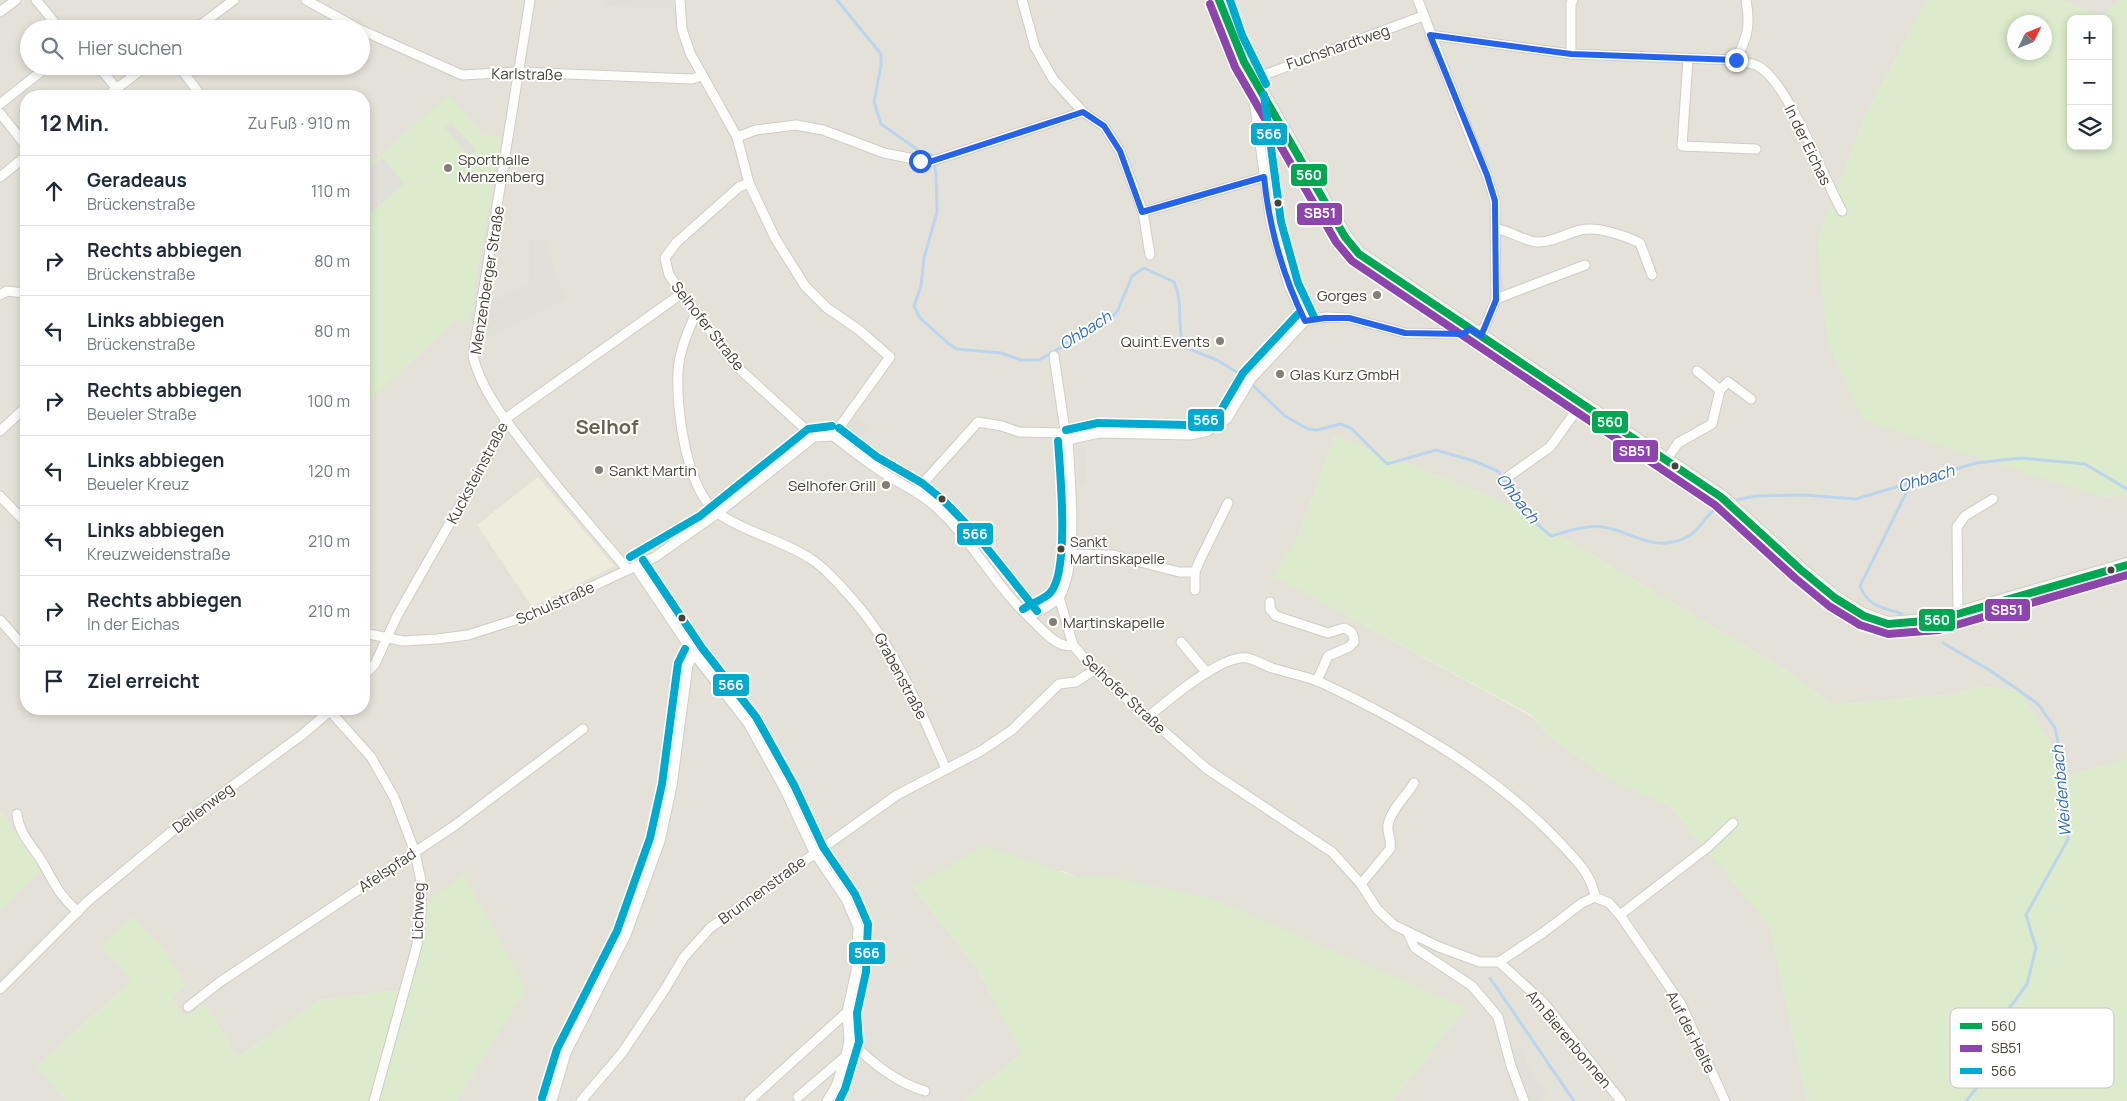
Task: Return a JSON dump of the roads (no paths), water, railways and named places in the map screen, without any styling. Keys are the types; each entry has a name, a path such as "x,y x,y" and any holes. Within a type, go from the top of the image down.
{"main road":[{"path":"1219,0 1233,39 1255,83 1352,246 1476,332 1721,496 1801,570 1835,598 1864,616 1888,624 1916,623 1958,614 2127,565"}],"street":[{"path":"0,12 16,0"},
{"path":"36,0 53,20"},
{"path":"207,20 234,0"},
{"name":"Karlstraße","path":"306,0 343,20"},
{"name":"Menzenberger Straße","path":"530,0 473,356 481,378 504,419 560,491 632,568 692,652 748,723 785,790 814,852 846,900 858,927 856,971 847,1012 849,1040 846,1056 836,1086 827,1101"},
{"path":"680,0 682,28 690,53 737,137 749,183 775,238 805,286 827,308 859,330 890,357 833,436 814,437"},
{"path":"1022,0 1034,47 1053,79 1083,112 1104,126 1120,151 1142,212 1150,255"},
{"path":"916,491 978,422 1002,426 1019,432 1066,436 1100,433 1190,435 1208,432 1227,419 1249,382 1305,321 1325,318 1349,318 1405,333 1463,334 1476,332 1496,300 1497,229 1495,201 1487,175 1430,35 1418,0"},
{"path":"1571,54 1571,3 1573,0"},
{"path":"1736,60 1748,33 1749,16 1746,0"},
{"name":"Fuchshardtweg","path":"1255,83 1423,16"},
{"name":"Karlstraße","path":"370,34 462,75 517,72 692,79 702,76"},
{"name":"In der Eichas","path":"1430,35 1571,54 1736,60 1758,66 1775,82 1797,118 1842,211"},
{"path":"1688,59 1682,146 1756,150"},
{"path":"0,104 37,75"},
{"path":"105,75 116,89 134,75"},
{"path":"186,75 197,90"},
{"path":"1255,83 1253,92 1271,224 1288,286 1305,321"},
{"path":"737,137 756,130 796,125 823,130 884,154 933,160 1083,112"},
{"path":"0,113 20,138"},
{"path":"0,177 20,161"},
{"path":"1142,212 1264,177"},
{"name":"Selhofer Straße","path":"749,183 739,187 683,237 665,258 669,275 681,294 697,311 735,365 814,437"},
{"path":"1497,229 1514,232 1534,242 1584,229 1630,237 1640,243 1652,275"},
{"path":"1496,300 1585,265"},
{"path":"0,295 7,291 20,292"},
{"name":"Kucksteinstraße","path":"386,637 501,433 504,419 681,294"},
{"path":"697,311 685,339 678,371 678,405 692,474 718,513"},
{"path":"1054,356 1066,436 1070,554 1059,597 1073,645"},
{"path":"1697,371 1720,390"},
{"path":"1666,459 1678,443 1712,424 1720,390 1728,382 1751,399"},
{"path":"1509,476 1550,447 1582,403"},
{"path":"0,431 20,413"},
{"name":"Selhofer Straße","path":"833,436 883,473 916,491 966,538 1029,617 1053,639 1064,646 1073,645 1094,670 1206,769 1332,852 1361,884 1377,909 1394,925 1408,933 1415,948 1472,986 1498,1017 1510,1066 1524,1101"},
{"name":"Schulstraße","path":"370,634 403,642 437,639 468,635 506,625 534,614 655,557 718,513 814,437"},
{"path":"0,496 20,517"},
{"path":"1958,614 1957,527 1965,516 1992,499"},
{"path":"1195,590 1195,572 1228,503"},
{"name":"Grabenstraße","path":"718,513 811,559 846,592 871,621 894,657 946,769"},
{"path":"1070,554 1113,555 1180,572 1195,572"},
{"path":"1029,617 1059,597"},
{"path":"1270,602 1270,609 1276,616 1328,633 1344,628 1351,631 1354,636 1354,642 1349,647 1328,656 1318,681"},
{"path":"0,620 20,643"},
{"path":"370,669 375,664 386,637"},
{"path":"1181,642 1207,673"},
{"path":"552,1101 566,1053 626,935 660,840 672,786 688,665 692,652"},
{"path":"1148,717 1207,673 1232,660 1247,658 1318,681 1402,724 1482,775 1547,828 1581,865 1593,884 1595,897 1582,903 1544,932 1499,962 1480,962 1408,933"},
{"name":"Brunnenstraße","path":"580,1101 622,1053 694,944 710,928 897,794 981,751 1012,730 1059,684 1076,682 1094,670"},
{"name":"Dellenweg","path":"0,989 78,912 182,823 303,734 325,715"},
{"name":"Lichweg","path":"335,715 371,757 394,797 415,852 421,881 422,913 417,945 374,1101"},
{"name":"Afelspfad","path":"188,1007 220,982 454,826 583,729"},
{"path":"1361,884 1390,849 1392,841 1388,831 1388,822 1414,783"},
{"path":"18,814 18,828 44,865 51,881 78,912"},
{"path":"1620,915 1708,847 1733,823"},
{"name":"Auf der Helte","path":"1595,897 1609,903 1620,915 1681,1004 1725,1101"},
{"name":"Am Bierenbonnen","path":"1499,962 1544,1003 1621,1101"},
{"path":"749,1101 847,1012"},
{"path":"849,1040 890,1075 909,1086 925,1091"},
{"path":"798,1097 846,1056"}],"waterway":[{"name":"Ohbach","path":"837,0 881,54 881,66 874,102 881,124 918,150 933,156 936,174 937,212 924,258 921,286 914,306 920,318 957,349 1001,353 1021,360 1039,360 1093,325 1113,316 1118,310 1132,276 1144,268 1174,282 1179,298 1180,331 1184,347 1217,360 1243,376 1285,416 1308,429 1317,430 1340,424 1351,428 1387,464 1436,450 1474,461 1498,471 1528,516 1551,536 1577,529 1603,527 1654,543 1673,542 1691,535 1716,508 1723,504"},
{"name":"Ohbach","path":"1731,501 1756,496 1804,495 1856,499 1976,463 2021,458 2085,464 2127,489"},
{"name":"Weidenbach","path":"1902,614 1882,608 1872,602 1863,593 1860,586 1910,485"},
{"name":"Weidenbach","path":"1943,643 1991,671 2038,704 2055,728 2060,750 2068,839 2026,915 2036,948 2027,984 2010,1008"},
{"path":"1490,978 1574,1101"},
{"name":"Weidenbach","path":"1966,1101 1977,1088"}],"place":[{"name":"Sporthalle Menzenberg","path":"448,168"},
{"name":"Gorges","path":"1377,295"},
{"name":"Quint.Events","path":"1220,341"},
{"name":"Glas Kurz GmbH","path":"1280,374"},
{"name":"Sankt Martin","path":"599,470"},
{"name":"Selhofer Grill","path":"886,485"},
{"name":"Sankt Martinskapelle","path":"1061,549"},
{"name":"Martinskapelle","path":"1053,622"}],"district":[{"name":"Selhof","path":"607,426"}]}
